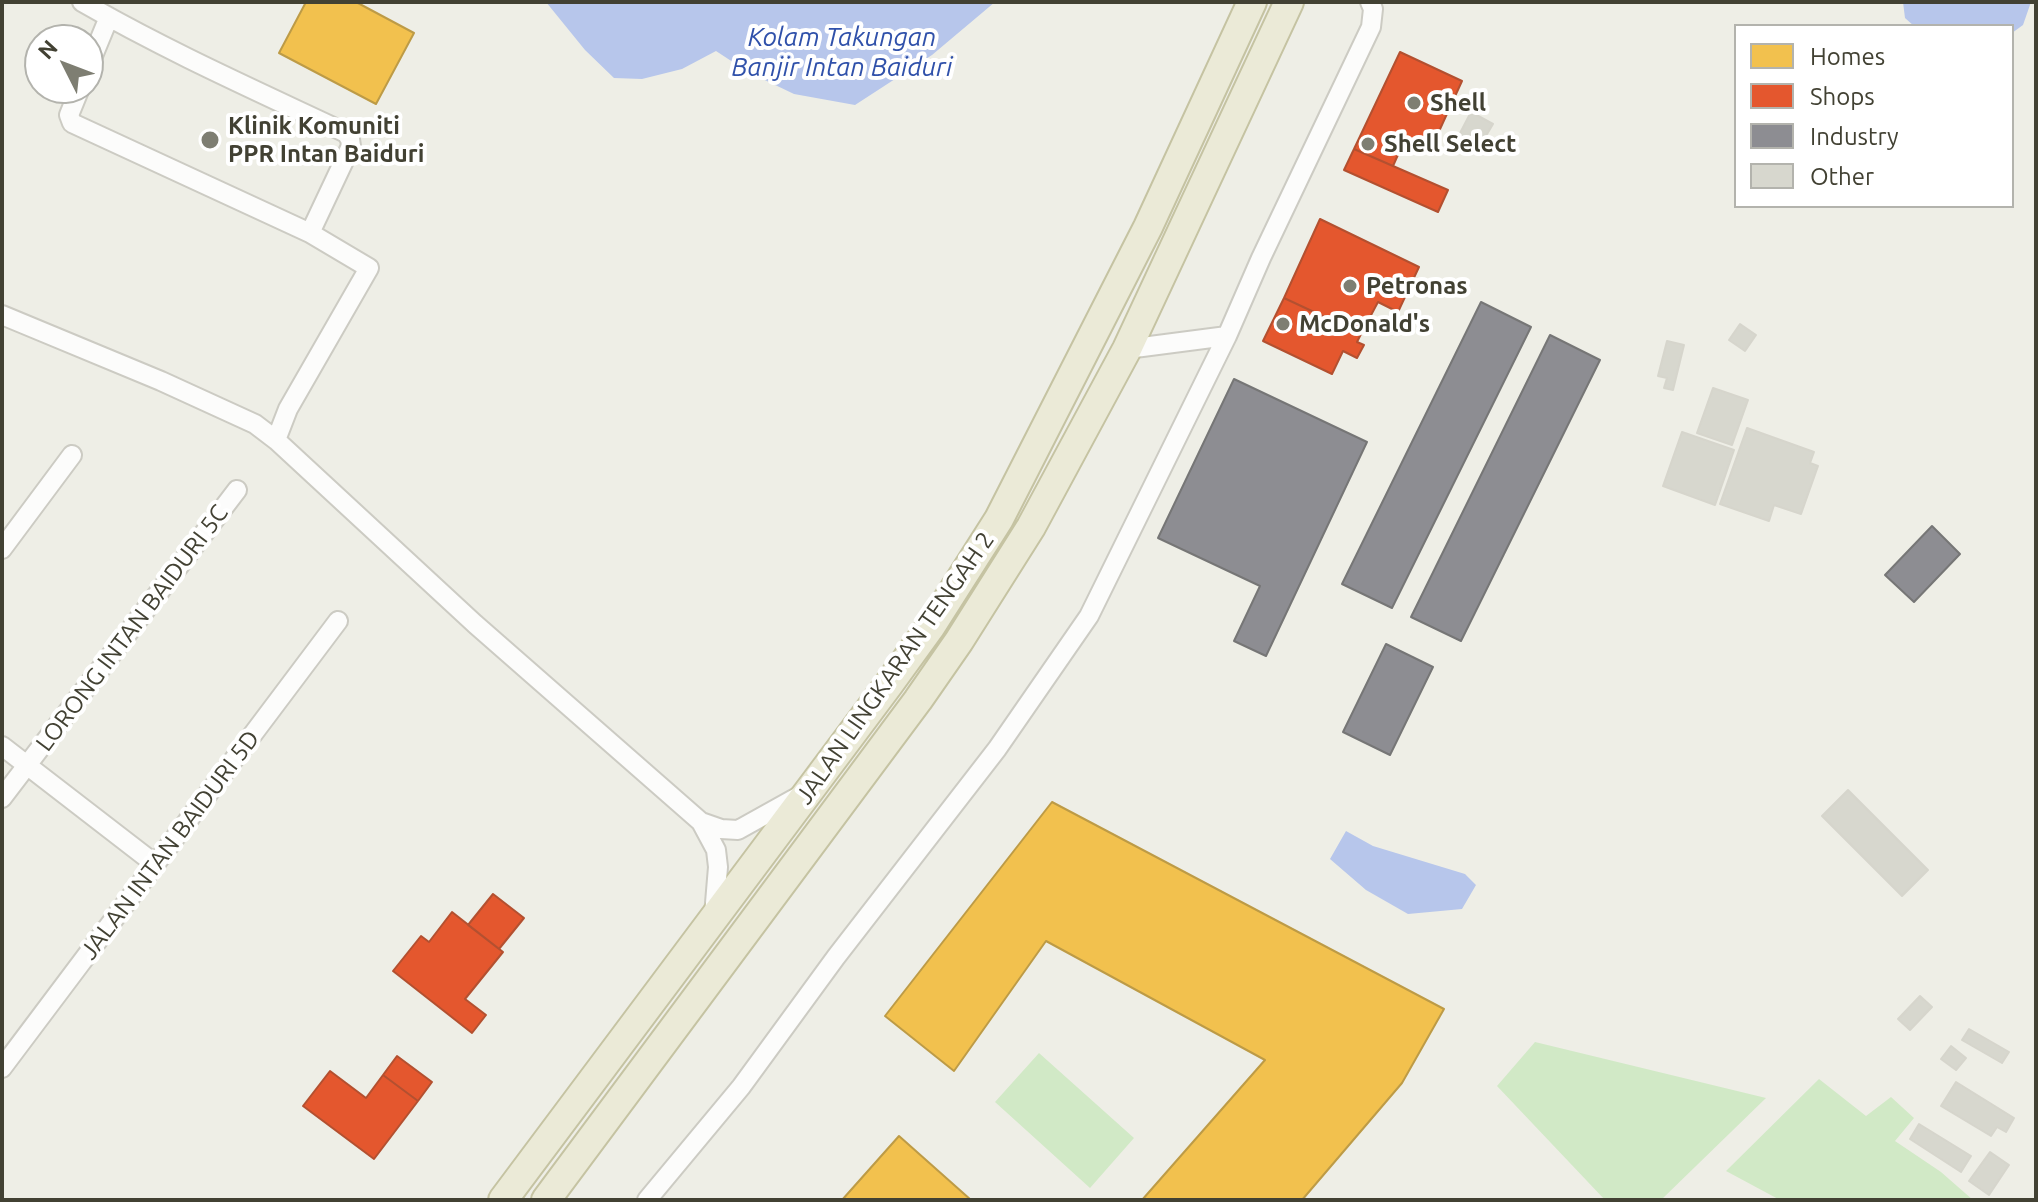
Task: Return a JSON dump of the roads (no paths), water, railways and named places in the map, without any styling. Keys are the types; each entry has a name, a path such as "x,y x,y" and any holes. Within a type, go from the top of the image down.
{"highway":[{"name":"JALAN LINGKARAN TENGAH 2","path":"503,1200 931,626 999,519 1148,227 1252,2"},
{"name":"JALAN LINGKARAN TENGAH 2","path":"546,1200 918,700 1031,527 1127,349 1289,2"}],"street":[{"path":"82,2 225,76 346,133 351,146 310,233"},
{"path":"647,1200 741,1087 836,957 997,749 1089,616 1227,336 1371,27 1373,9 1370,2"},
{"path":"104,29 109,17"},
{"path":"73,104 69,115 72,123 310,233 369,268 288,409 276,440"},
{"path":"2,315 241,417 276,440 475,624 701,822 716,850 718,867 714,918"},
{"path":"1127,349 1227,336"},
{"path":"2,549 72,455"},
{"name":"LORONG INTAN BAIDURI 5C","path":"2,798 237,490"},
{"name":"JALAN INTAN BAIDURI 5D","path":"2,1068 338,621"},
{"path":"2,746 155,864"},
{"path":"701,822 721,829 738,830 809,791"}],"water":[{"name":"Kolam Takungan Banjir Intan Baiduri","path":"546,2 995,2 932,55 855,105 794,94 748,72 716,51 682,69 642,79 614,78 585,50"},
{"path":"1903,2 2031,2 2023,25 2014,32 2014,24 1912,24 1905,18"},
{"path":"1346,831 1373,846 1465,874 1476,885 1462,909 1408,914 1366,890 1330,859"}],"place":[{"name":"Shell","path":"1414,103"},
{"name":"Klinik Komuniti PPR Intan Baiduri","path":"210,140"},
{"name":"Shell Select","path":"1368,144"},
{"name":"Petronas","path":"1350,286"},
{"name":"McDonald's","path":"1283,324"}]}
